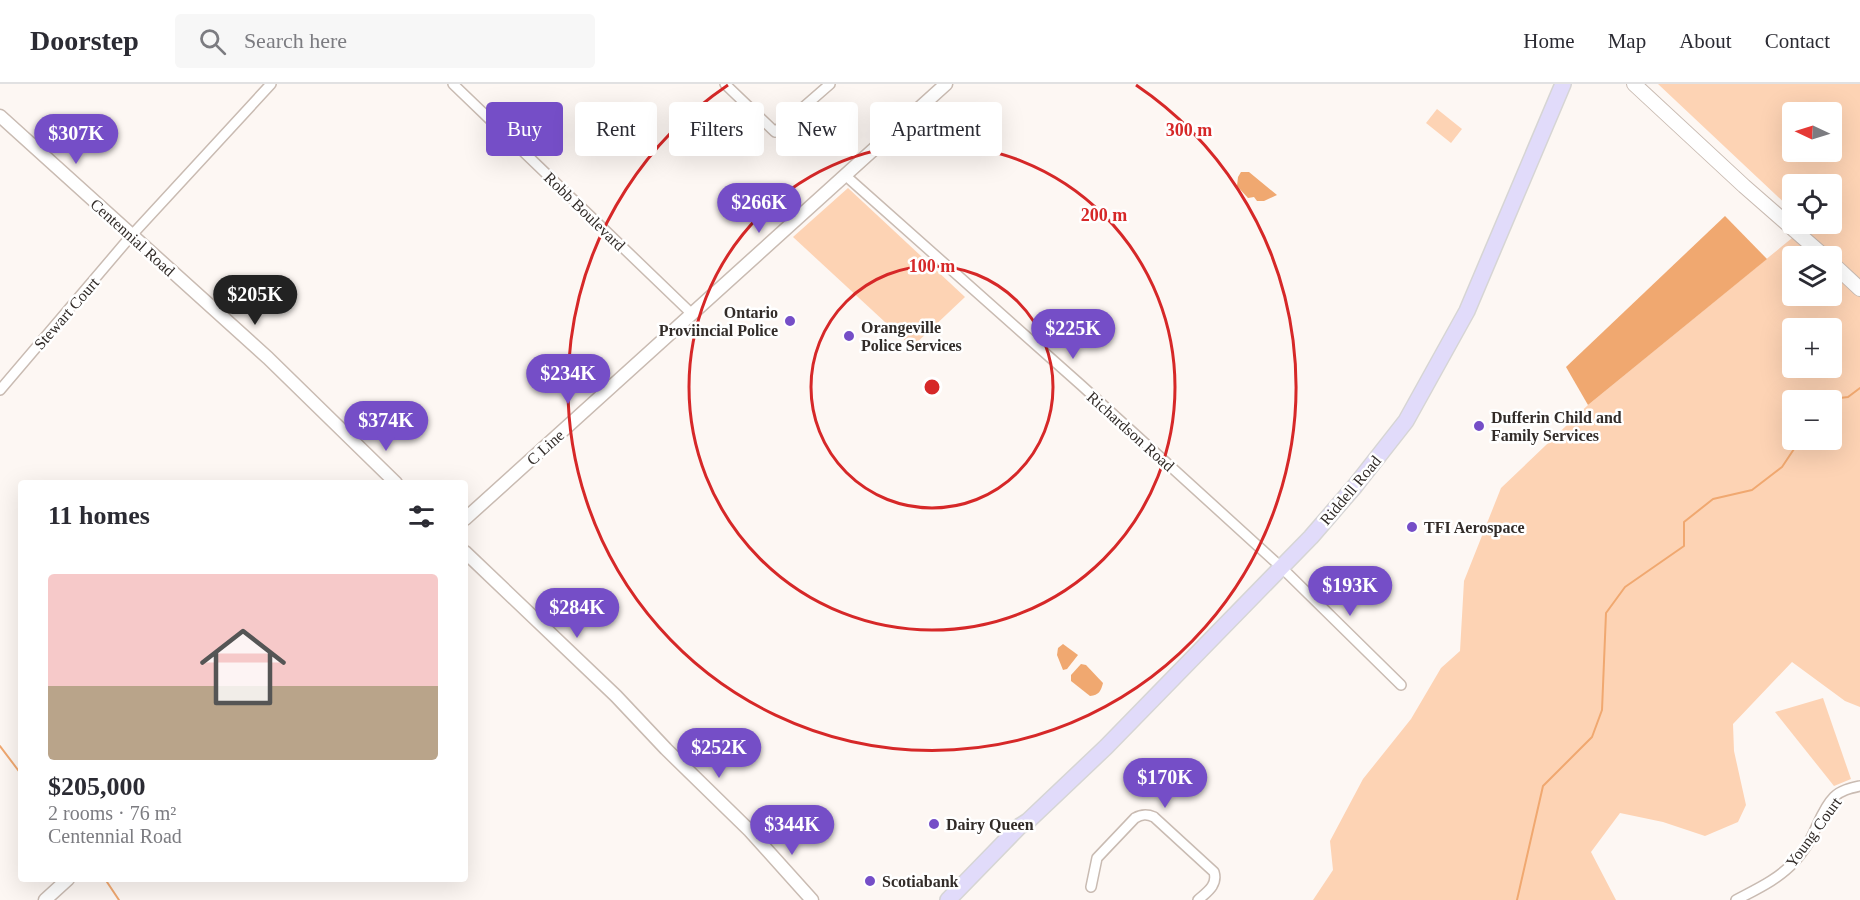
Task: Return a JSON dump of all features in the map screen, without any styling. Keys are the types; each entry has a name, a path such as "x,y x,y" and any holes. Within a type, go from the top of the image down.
{"main road":[{"name":"Riddell Road","path":"948,900 1020,826 1106,747 1281,567 1355,486 1406,421 1467,311 1563,84"},
{"path":"1634,84 1813,246"},
{"path":"1842,272 1860,289"},
{"name":"Riddell Road","path":"959,900 1025,832 1028,821"}],"street":[{"path":"131,236 271,84"},
{"name":"Robb Boulevard","path":"453,84 692,314"},
{"path":"725,84 775,132 830,84"},
{"name":"C Line","path":"468,516 946,84"},
{"name":"Centennial Road","path":"0,116 268,358 393,480"},
{"name":"Richardson Road","path":"846,176 1281,567 1401,685"},
{"name":"Stewart Court","path":"0,390 131,236"},
{"path":"468,555 616,696 666,749 750,831 812,900"},
{"name":"Young Court","path":"1736,900 1784,872 1810,841 1826,807 1834,797 1843,791 1860,786"},
{"path":"1091,886 1097,858 1135,818 1140,815 1149,815 1214,872 1214,883 1198,900"},
{"path":"45,900 65,882"}],"shaded area":[{"path":"1658,84 1860,84 1860,707 1845,701 1792,662 1733,724 1734,751 1746,805 1738,822 1705,836 1663,822 1620,813 1591,852 1616,900 1313,900 1333,870 1330,841 1363,779 1411,719 1441,668 1460,651 1464,581 1501,488 1588,405 1782,246 1782,306 1842,306 1842,246 1782,246 1797,234 1842,234 1842,174 1782,174 1782,201"},
{"path":"1437,109 1462,129 1451,143 1426,123"},
{"path":"1241,172 1249,172 1277,195 1264,201 1257,201 1254,197 1248,198 1237,186"},
{"path":"848,188 965,297 912,347 793,237"},
{"path":"1725,216 1767,259 1588,405 1566,367"},
{"path":"1063,644 1078,655 1067,669 1063,670 1057,655 1058,648"},
{"path":"1081,664 1086,665 1103,683 1098,694 1090,696 1071,681 1071,675"},
{"path":"1823,698 1851,779 1834,786 1775,712"}],"waterway":[{"path":"1842,398 1848,397 1860,388"},
{"path":"1517,900 1543,786 1592,737 1602,710 1606,613 1625,587 1684,546 1684,522 1713,499 1752,490 1782,467 1793,450"},
{"path":"0,746 18,770"},
{"path":"107,882 119,900"}],"place":[{"name":"Ontario Proviincial Police","path":"790,321"},
{"name":"Orangeville Police Services","path":"849,336"},
{"name":"Dufferin Child and Family Services","path":"1479,426"},
{"name":"TFI Aerospace","path":"1412,527"},
{"name":"Dairy Queen","path":"934,824"},
{"name":"Scotiabank","path":"870,881"}]}
